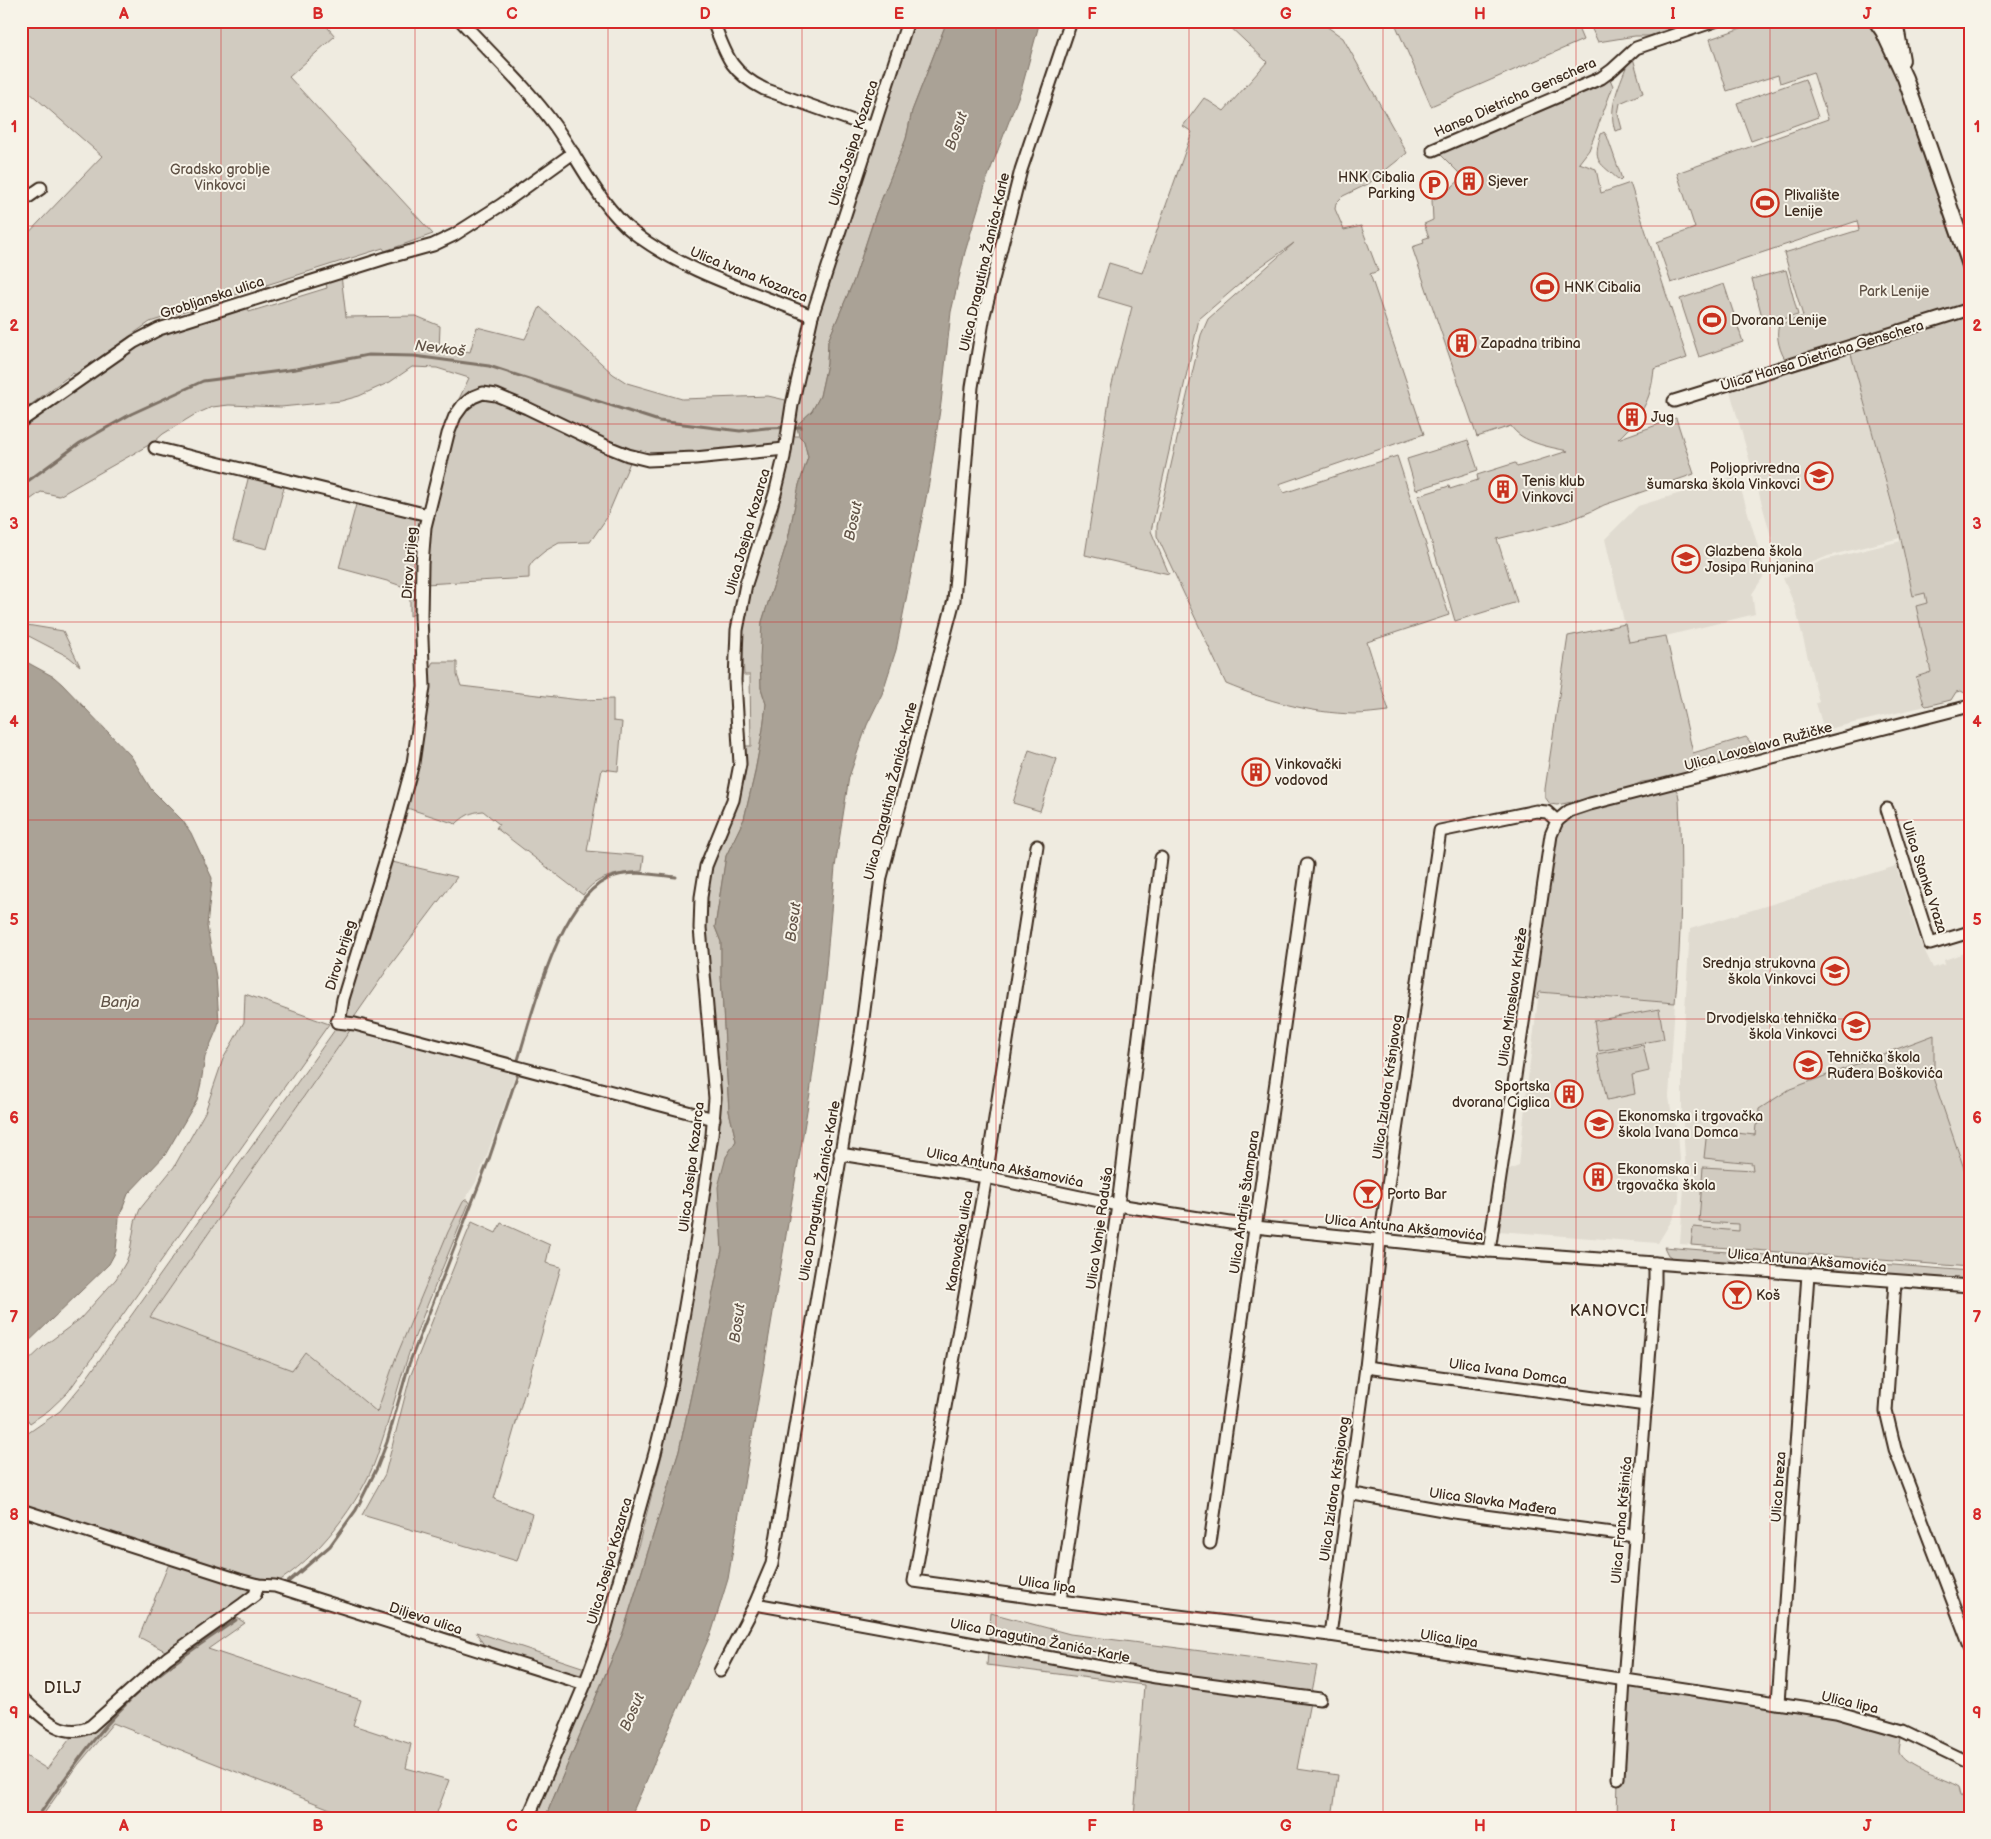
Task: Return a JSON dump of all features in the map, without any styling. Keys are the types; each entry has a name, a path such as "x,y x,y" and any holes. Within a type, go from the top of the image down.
{"main road":[{"path":"1876,21 1883,31 1906,78 1970,266"},
{"path":"1895,21 1906,78"}],"street":[{"name":"Ulica Ivana Kozarca","path":"461,21 554,125 607,204 633,232 682,263 718,280 812,316"},
{"path":"713,21 726,54 737,71 748,81 764,89 873,128"},
{"name":"Ulica Josipa Kozarca","path":"528,1818 585,1684 606,1627 655,1453 671,1387 698,1231 714,1119 715,1098 700,928 701,897 706,866 733,800 740,764 735,680 737,630 746,584 769,516 812,316 908,21"},
{"name":"Ulica Dragutina Žanića-Karle","path":"720,1671 755,1604 772,1564 861,1034 881,877 954,600 972,386 984,315 1021,170 1071,21"},
{"name":"Hansa Dietricha Genschera","path":"1433,150 1601,78 1636,48 1715,21"},
{"name":"Grobljanska ulica","path":"21,421 134,342 160,330 433,244 454,235 573,153"},
{"path":"21,202 41,188"},
{"name":"Ulica Hansa Dietricha Genschera","path":"1674,400 1970,309"},
{"name":"Dirov brijeg","path":"594,440 496,395 483,393 473,397 463,405 455,416 443,450 423,546 421,583 424,687 413,763 396,826 343,998 340,1016 336,1022 355,1024 714,1119"},
{"name":"Ulica Josipa Kozarca","path":"594,440 628,455 648,460 695,458 785,444"},
{"name":"Dirov brijeg","path":"155,448 428,515"},
{"name":"Ulica Lavoslava Ružičke","path":"1557,821 1570,811 1590,804 1970,706"},
{"name":"Ulica Stanka Vraza","path":"1887,809 1930,944 1970,932"},
{"name":"Ulica Izidora Kršnjavog","path":"1330,1635 1366,1367 1380,1240 1440,831 1536,811 1547,812 1557,821"},
{"name":"Ulica Miroslava Krleže","path":"1489,1251 1550,835 1557,821"},
{"name":"Kanovačka ulica","path":"914,1581 986,1177 1037,846"},
{"name":"Ulica Vanje Raduša","path":"1060,1601 1118,1205 1161,858"},
{"name":"Ulica Andrije Štampara","path":"1210,1543 1306,865"},
{"name":"Ulica Antuna Akšamovića","path":"840,1154 986,1177 1118,1205 1255,1227 1489,1251 1970,1286"},
{"name":"Ulica Frana Kršinića","path":"1618,1778 1655,1263"},
{"name":"Ulica breza","path":"1778,1703 1808,1274"},
{"path":"1895,1282 1886,1411 1895,1449 1970,1646"},
{"name":"Ulica Ivana Domca","path":"1366,1367 1646,1405"},
{"name":"Ulica Slavka Mađera","path":"1348,1493 1454,1512 1635,1536"},
{"name":"Diljeva ulica","path":"21,1510 143,1550 258,1584 275,1586 585,1684"},
{"name":"Ulica lipa","path":"914,1581 1330,1635 1836,1712 1903,1731 1970,1763"},
{"path":"21,1697 59,1728 69,1732 84,1730 91,1726 174,1652 255,1595 258,1584"},
{"name":"Ulica Dragutina Žanića-Karle","path":"755,1604 1156,1677 1320,1699"}],"shaded area":[{"name":"Poljoprivredna šumarska škola Vinkovci","path":"1851,353 1900,538 1828,556 1782,575 1730,391"},
{"name":"Glazbena škola Josipa Runjanina","path":"1737,476 1765,570 1763,577 1752,594 1755,614 1629,643 1605,539 1638,506"},
{"path":"1901,541 1913,595 1925,593 1927,603 1916,606 1931,673 1916,677 1926,706 1824,730 1816,703 1819,702 1795,606 1783,578 1824,560"},
{"name":"Tehnička škola Ruđera Boškovića","path":"1896,866 1919,939 1933,968 1945,964 1944,960 1970,951 1970,1267 1680,1244 1684,1187 1695,1188 1696,1175 1686,1174 1682,1109 1682,1059 1690,929"},
{"name":"Ekonomska i trgovačka škola Ivana Domca","path":"1539,992 1675,1003 1669,1097 1672,1116 1678,1132 1680,1160 1679,1201 1672,1220 1658,1243 1498,1231 1506,1171 1519,1166"},
{"path":"353,1026 516,1072 486,1158 476,1182 463,1202 448,1232 395,1360 377,1412 305,1352 292,1371 150,1317"}],"green space":[{"name":"Gradsko groblje Vinkovci","path":"21,21 322,21 335,36 289,77 433,234 385,251 383,248 150,322 76,375 73,373 21,412 21,241 102,156 29,92 21,99"},
{"path":"913,21 947,21 912,111 906,139 876,213 854,280 828,341 827,364 820,396 812,411 799,423 794,423 804,370 818,313"},
{"path":"1224,21 1319,21 1343,38 1407,153 1368,184 1343,196 1336,203 1335,209 1344,230 1361,226 1378,271 1370,274 1424,434 1279,484 1284,493 1397,456 1449,615 1367,642 1389,711 1354,714 1305,709 1257,696 1226,684 1157,536 1157,526 1201,335 1208,319 1294,243 1256,270 1199,319 1151,531 1169,574 1085,555 1111,388 1132,307 1098,297 1109,263 1142,273 1192,132 1183,126 1204,98 1224,111 1267,62"},
{"path":"1394,21 1575,21 1583,40 1431,106"},
{"path":"1588,21 1693,21 1649,36 1635,36 1598,42"},
{"name":"Park Lenije","path":"1761,21 1870,21 1888,52 1970,292 1970,696 1961,691 1956,692 1951,700 1926,706 1924,704 1916,677 1931,672 1916,606 1927,603 1925,593 1913,596 1899,530 1848,343 1787,362 1779,344 1779,325 1803,316 1784,253 1859,230 1857,221 1671,283 1657,242 1695,228 1677,173 1828,119 1813,72 1780,83 1778,75 1727,91 1710,39"},
{"path":"1633,58 1643,93 1620,103 1618,114 1622,129 1615,131 1613,113 1616,95 1629,59"},
{"name":"HNK Cibalia","path":"1610,79 1613,86 1589,150 1579,163 1596,169 1601,193 1630,183 1687,358 1654,369 1653,380 1644,408 1618,439 1676,418 1694,474 1604,505 1579,517 1497,539 1517,602 1455,621 1418,496 1449,486 1450,489 1478,480 1477,475 1515,463 1517,467 1568,451 1545,446 1522,437 1511,426 1477,437 1412,247 1424,243 1423,239 1429,237 1424,224 1433,220 1432,200 1443,195 1463,177 1441,155 1444,151"},
{"path":"1805,79 1818,117 1751,141 1737,103"},
{"path":"1604,132 1622,179 1620,181 1599,161 1598,144 1601,134"},
{"path":"1786,270 1798,315 1764,324 1752,279"},
{"path":"341,275 346,317 416,316 440,326 439,351 457,349 470,352 477,327 525,339 540,307 613,374 627,383 682,399 768,396 790,401 780,446 665,456 634,454 492,390 461,403 459,399 469,378 437,368 412,367 390,382 359,396 341,401 281,407 229,405 212,407 194,415 163,434 154,442 59,496 41,492 21,506 21,424 135,345 156,334 247,305 249,312 327,288 325,280"},
{"name":"Dvorana Lenije","path":"1724,284 1743,342 1699,357 1680,299"},
{"path":"480,399 499,399 631,460 606,519 590,542 559,543 545,551 529,567 529,578 425,584 429,526 449,447 463,409"},
{"path":"792,436 799,436 804,441 808,457 799,485 788,539 762,622 761,688 766,704 763,729 744,819 726,856 715,927 721,942 721,975 729,1111 736,1141 726,1157 720,1206 722,1250 679,1451 623,1632 545,1818 535,1818 596,1672 639,1543 662,1455 696,1283 719,1129 719,1082 705,921 705,899 712,864 732,817 744,777 745,746 751,746 750,675 744,675 742,636 750,588 777,516"},
{"path":"1468,440 1478,470 1416,490 1407,459"},
{"path":"249,475 285,484 267,549 233,540"},
{"path":"357,501 424,518 416,572 416,613 410,616 410,589 339,568"},
{"path":"21,624 63,631 80,666 69,657 21,632"},
{"path":"1625,624 1629,642 1666,636 1693,753 1746,737 1756,749 1684,774 1642,782 1616,793 1557,805 1550,804 1545,797 1545,789 1568,636"},
{"path":"433,662 457,662 457,675 461,686 580,700 613,699 613,721 622,722 618,771 602,769 587,851 644,856 642,871 609,876 588,888 583,895 496,828 499,824 483,811 468,815 456,824 404,807 428,671"},
{"path":"1029,750 1057,759 1040,811 1013,803"},
{"path":"1674,787 1679,799 1681,876 1679,952 1675,1003 1539,992 1538,998 1531,997 1555,833 1564,822 1581,812"},
{"path":"388,861 457,877 389,967 353,1019 345,1014 346,1002"},
{"path":"245,994 329,1024 68,1392 49,1410 30,1423 21,1411 21,1368 45,1345 80,1319 116,1279 130,1251 135,1222 140,1209 174,1167 205,1112 223,1059 244,1022"},
{"path":"1659,1009 1664,1039 1599,1051 1594,1021"},
{"path":"353,1026 150,1317 292,1370 305,1352 377,1412 395,1360 448,1232 463,1202 467,1200 469,1203 412,1344 377,1456 370,1474 348,1510 321,1545 306,1560 274,1584 21,1507 21,1438 60,1411 81,1386 337,1027"},
{"path":"1934,1035 1934,1071 1931,1072 1970,1186 1970,1267 1691,1245 1693,1227 1739,1231 1739,1224 1699,1222 1703,1167 1753,1170 1752,1163 1704,1158 1707,1130 1755,1135 1759,1109 1790,1089"},
{"path":"1643,1045 1649,1071 1632,1075 1635,1094 1607,1100 1597,1054"},
{"path":"472,1222 496,1233 501,1223 550,1245 546,1263 561,1267 494,1499 532,1514 517,1561 362,1515 385,1474 410,1377"},
{"path":"1664,1247 1970,1271 1970,1281 1675,1259 1668,1255"},
{"path":"170,1561 247,1588 249,1593 169,1653 139,1637"},
{"path":"991,1613 1070,1634 1317,1666 1297,1769 1338,1775 1332,1818 1134,1818 1144,1685 987,1665"},
{"path":"233,1615 245,1623 208,1649 361,1700 353,1725 411,1744 406,1768 449,1780 435,1818 353,1818 113,1723 78,1765 41,1818 21,1818 21,1753 47,1769 72,1736"},
{"path":"476,1632 585,1668 581,1674 575,1676 487,1650"},
{"path":"1633,1685 1824,1714 1901,1736 1899,1752 1902,1757 1908,1763 1960,1787 1962,1796 1970,1799 1970,1818 1617,1818 1618,1778 1628,1691"}],"water":[{"name":"Bosut","path":"947,21 1040,21 1022,87 987,179 965,252 951,312 941,403 929,483 896,650 882,694 867,725 849,777 835,867 824,990 810,1093 728,1579 712,1631 630,1818 545,1818 623,1633 679,1451 722,1250 718,1187 726,1157 736,1141 729,1111 721,975 721,942 715,927 726,856 744,819 763,729 766,704 761,688 762,622 788,539 799,485 808,457 804,441 799,436 797,428 799,423 812,411 820,396 827,364 828,341 854,280 876,213 906,139 912,111"},
{"name":"Banja","path":"21,659 54,677 62,684 131,756 151,789 183,821 191,833 212,878 207,926 216,977 219,1021 205,1057 197,1100 165,1155 128,1194 119,1218 116,1251 109,1264 21,1349"}],"waterway":[{"name":"Nevkoš","path":"21,486 80,443 131,414 203,381 296,369 368,355 414,356 489,366 659,421 740,431 801,427"},
{"path":"518,1060 541,984 552,955 579,904 596,886 622,874 637,873 676,877"},
{"path":"287,1583 330,1546 356,1510 377,1468 387,1442 409,1364 489,1159 518,1073"},
{"path":"37,1818 87,1748 130,1700 190,1651 236,1620"}],"place":[{"name":"Sjever","path":"1469,181"},
{"name":"HNK Cibalia Parking","path":"1434,185"},
{"name":"Plivalište Lenije","path":"1765,203"},
{"name":"HNK Cibalia","path":"1545,287"},
{"name":"Dvorana Lenije","path":"1712,320"},
{"name":"Zapadna tribina","path":"1462,343"},
{"name":"Jug","path":"1632,417"},
{"name":"Poljoprivredna šumarska škola Vinkovci","path":"1819,476"},
{"name":"Tenis klub Vinkovci","path":"1503,489"},
{"name":"Glazbena škola Josipa Runjanina","path":"1686,559"},
{"name":"Vinkovački vodovod","path":"1256,772"},
{"name":"Srednja strukovna škola Vinkovci","path":"1835,971"},
{"name":"Drvodjelska tehnička škola Vinkovci","path":"1856,1026"},
{"name":"Tehnička škola Ruđera Boškovića","path":"1808,1065"},
{"name":"Sportska dvorana Ciglica","path":"1569,1094"},
{"name":"Ekonomska i trgovačka škola Ivana Domca","path":"1599,1124"},
{"name":"Ekonomska i trgovačka škola","path":"1598,1177"},
{"name":"Porto Bar","path":"1368,1194"},
{"name":"Koš","path":"1737,1295"}],"district":[{"name":"KANOVCI","path":"1608,1310"},
{"name":"DILJ","path":"63,1687"}]}
